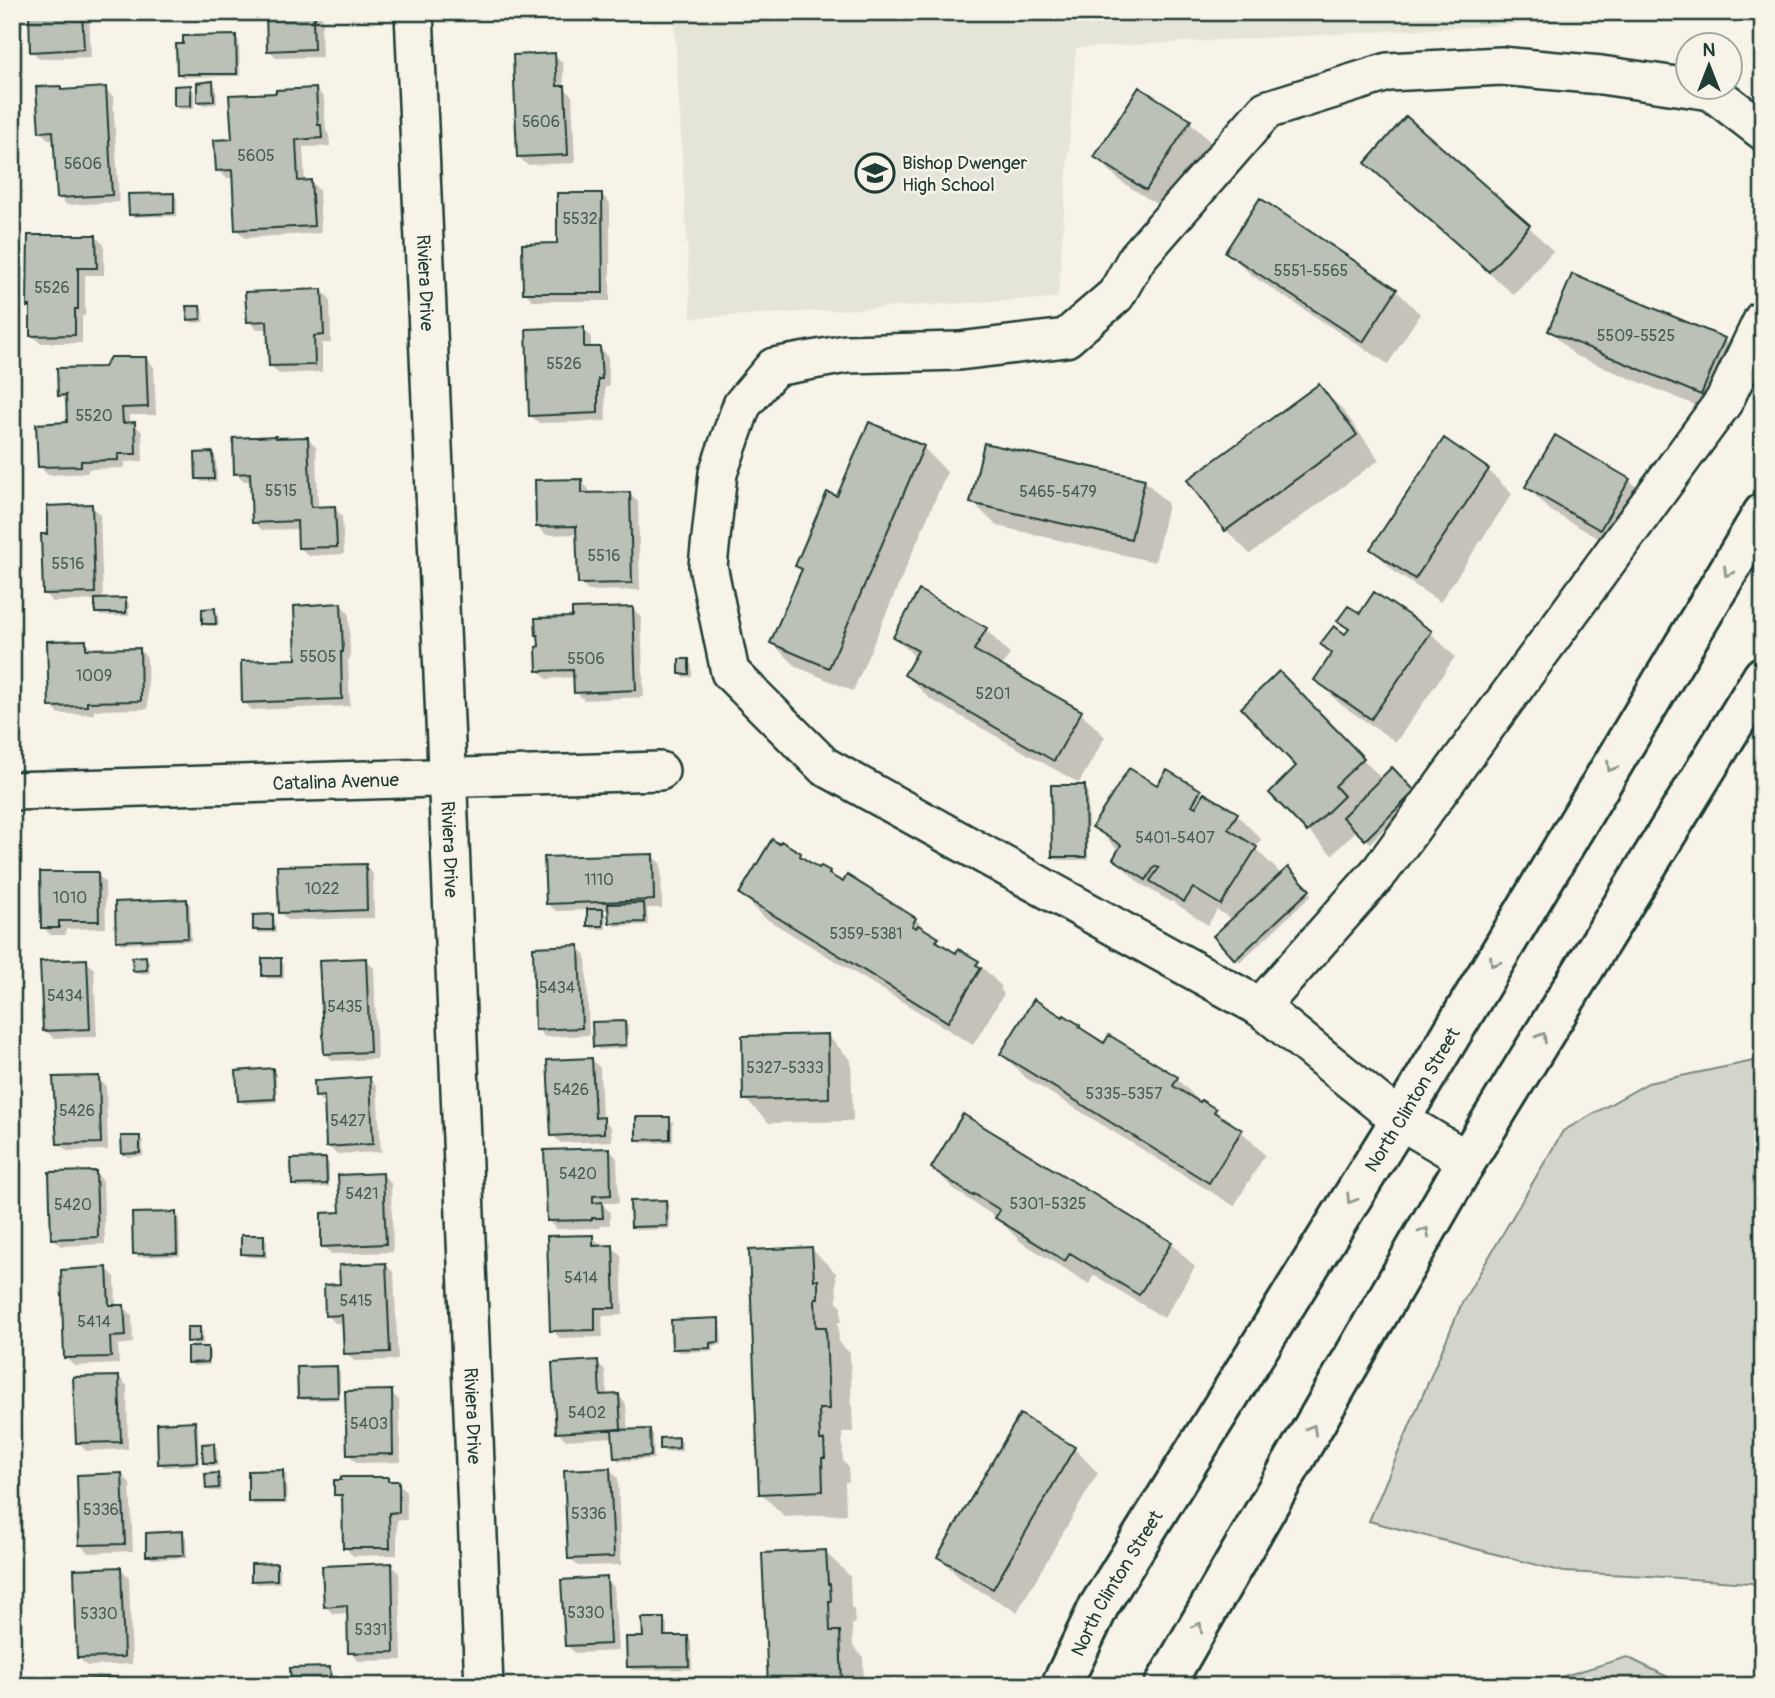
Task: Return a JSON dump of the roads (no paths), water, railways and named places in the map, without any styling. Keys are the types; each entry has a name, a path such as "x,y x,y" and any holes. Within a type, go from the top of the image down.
{"main road":[{"name":"North Clinton Street","path":"1061,1686 1099,1606 1400,1120 1763,513"},
{"path":"1164,1686 1466,1160 1763,676"}],"street":[{"name":"Riviera Drive","path":"414,12 484,1686"},
{"path":"1466,1160 1400,1120 1260,1007 824,766 730,672 708,566 718,473 742,405 774,367 846,354 959,351 1066,338 1116,295 1137,258 1266,110 1388,72 1501,66 1601,75 1711,91 1763,131"},
{"path":"1260,1007 1381,870 1583,594 1724,401 1763,319"},
{"name":"Catalina Avenue","path":"12,791 660,771"}],"place":[{"name":"Bishop Dwenger High School","path":"875,173"}]}
